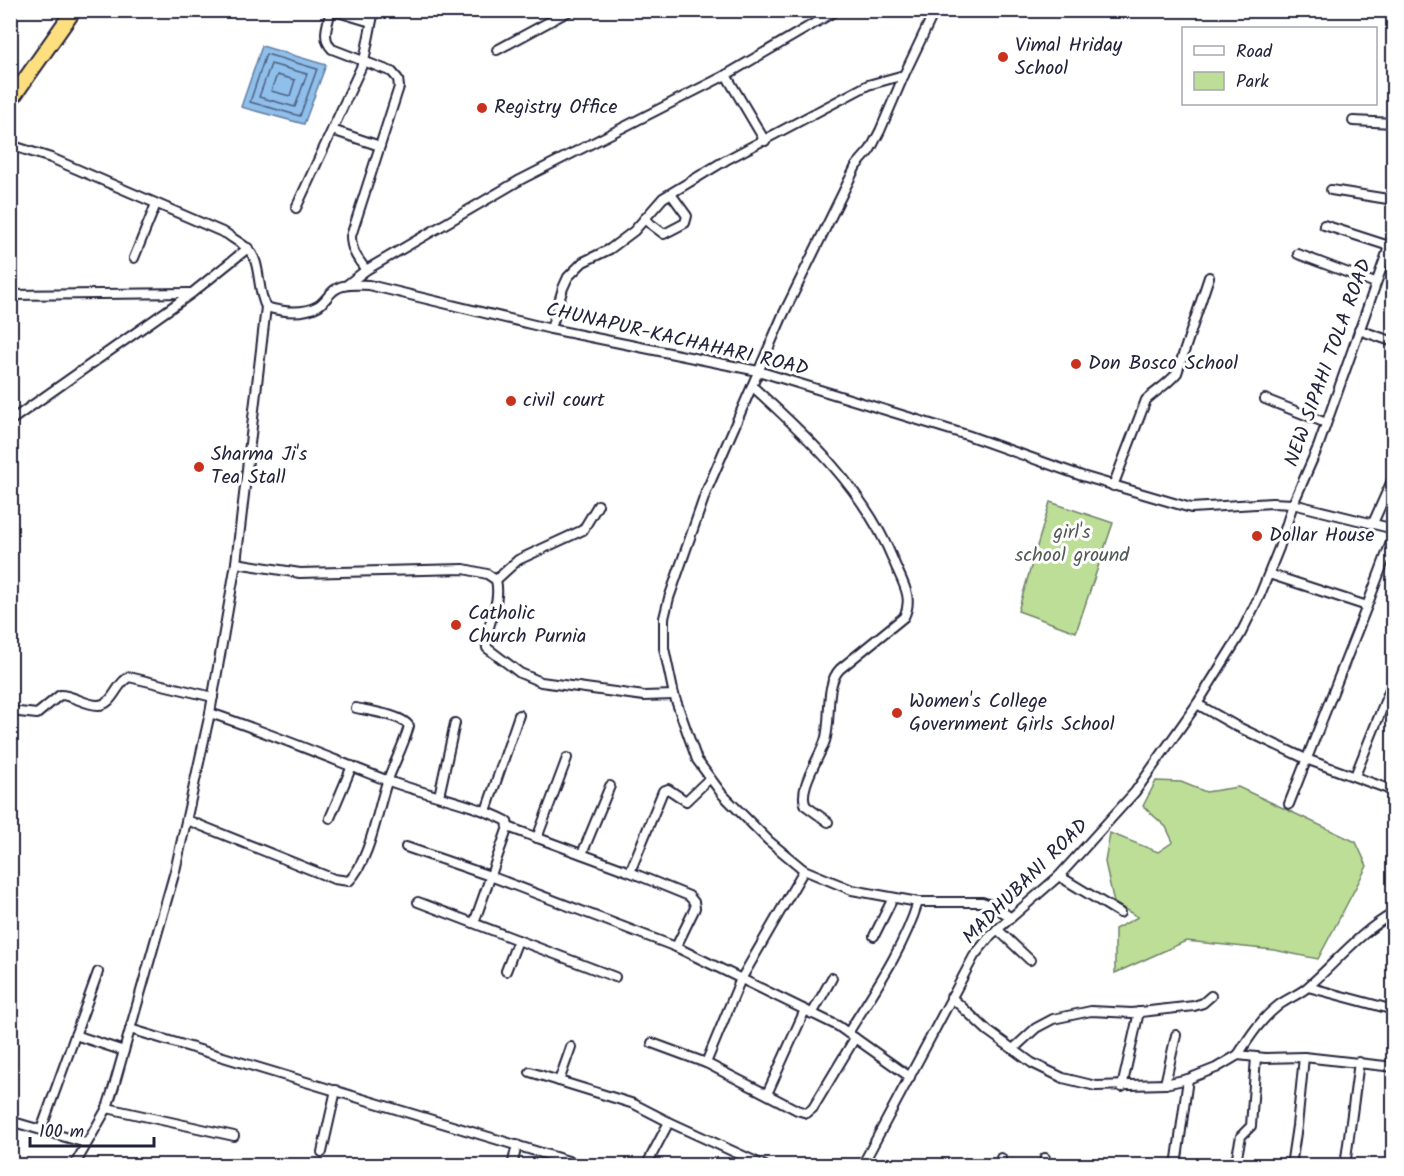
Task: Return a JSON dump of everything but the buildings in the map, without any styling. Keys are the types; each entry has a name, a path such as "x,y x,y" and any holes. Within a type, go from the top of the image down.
{"highway":[{"path":"10,87 64,10"},
{"path":"10,101 74,10"}],"street":[{"path":"366,270 354,255 351,236 399,87 398,79 392,72 332,50 327,45 325,36 331,10 371,22"},
{"path":"296,208 364,61 374,10"},
{"path":"497,50 571,10"},
{"path":"935,10 880,131 870,150 856,166 782,317 706,492 669,598 664,618 664,648 674,695 698,760 722,794 745,818 804,870 852,890 918,902 982,902 994,906 1010,917"},
{"path":"266,307 282,311 302,311 319,305 336,288 348,284 366,270 520,180 726,75 832,12"},
{"path":"726,75 765,141"},
{"path":"551,329 568,277 583,262 622,241 663,198 726,160 868,85 904,75"},
{"path":"1353,122 1394,123"},
{"path":"332,130 380,146"},
{"path":"10,145 51,158 227,234 248,249 255,259 259,288 266,307 236,562 210,713 187,820 167,901 106,1108 74,1166"},
{"path":"1331,190 1394,200"},
{"path":"644,219 664,234 685,223 687,216 671,194"},
{"path":"134,258 156,204"},
{"path":"1324,225 1389,246"},
{"name":"NEW SIPAHI TOLA ROAD","path":"1293,504 1326,423 1394,233"},
{"path":"10,421 192,293 248,249"},
{"path":"1298,254 1375,283"},
{"path":"1113,486 1146,400 1169,384 1177,372 1209,277"},
{"name":"CHUNAPUR-KACHAHARI ROAD","path":"348,284 369,285 551,329 758,372 967,435 1113,486 1191,508 1272,503 1293,504 1394,529"},
{"path":"10,295 192,293"},
{"path":"1359,330 1394,342"},
{"path":"752,386 813,444 850,486 877,524 908,594 909,608 904,618 840,669 833,679 825,740 802,794 806,806 828,822"},
{"path":"1265,399 1326,423"},
{"path":"1373,523 1394,476"},
{"name":"MADHUBANI ROAD","path":"862,1166 974,956 997,929 1059,876 1135,792 1197,704 1240,635 1269,574 1293,504"},
{"path":"496,580 518,560 582,530 598,505"},
{"path":"1289,804 1394,534"},
{"path":"236,562 300,573 476,570 496,580 499,591 487,648 520,673 552,685 644,696 674,695"},
{"path":"1269,574 1367,606"},
{"path":"10,711 37,714 60,695 67,695 101,706 109,701 125,678 129,677 213,697"},
{"path":"1355,776 1394,680"},
{"path":"1197,704 1236,726 1306,759 1394,791"},
{"path":"187,820 334,879 349,881 354,876 365,853 388,781 409,726 406,721 398,718 356,708"},
{"path":"210,713 263,730 388,781 486,811 507,821 508,827 474,923"},
{"path":"486,811 519,715"},
{"path":"439,796 455,723"},
{"path":"537,838 567,758"},
{"path":"330,818 352,766"},
{"path":"630,872 663,790 668,789 686,801 710,778"},
{"path":"582,854 610,786"},
{"path":"508,827 689,896 695,908 676,947"},
{"path":"406,847 490,876 676,947 848,1033 910,1077"},
{"path":"1392,858 1394,870"},
{"path":"706,1063 742,978 804,870"},
{"path":"1059,876 1120,913"},
{"path":"874,936 893,898"},
{"path":"418,902 615,977"},
{"path":"848,1033 900,949 911,926 918,902"},
{"path":"951,997 988,1031 1032,1063 1062,1078 1096,1086 1165,1084 1188,1079 1216,1068 1238,1055 1263,1019 1279,1005 1308,987 1343,951 1380,920 1394,913"},
{"path":"997,929 1030,960"},
{"path":"506,971 518,940"},
{"path":"41,1130 98,972"},
{"path":"767,1094 809,1012 832,978"},
{"path":"1308,987 1393,1010"},
{"path":"1013,1049 1036,1028 1053,1019 1091,1011 1139,1012 1194,1006 1203,1003 1210,996"},
{"path":"1122,1087 1139,1012"},
{"path":"130,1029 585,1166"},
{"path":"75,1035 124,1051"},
{"path":"1165,1084 1176,1035"},
{"path":"652,1042 706,1063 803,1113 810,1111 855,1038"},
{"path":"559,1081 571,1047"},
{"path":"1238,1055 1304,1057 1394,1067"},
{"path":"1235,1166 1241,1136 1251,1125 1256,1057"},
{"path":"1291,1166 1304,1057"},
{"path":"1345,1166 1359,1062"},
{"path":"530,1072 634,1104 765,1166"},
{"path":"1176,1166 1188,1079"},
{"path":"322,1152 336,1090"},
{"path":"106,1108 234,1136"},
{"path":"10,1121 86,1143"},
{"path":"646,1166 669,1122"},
{"path":"512,1166 517,1145"},
{"path":"1392,1166 1394,1157"}],"green space":[{"name":"girl's school ground","path":"1050,502 1113,523 1076,632 1018,611"},
{"path":"1156,781 1181,782 1206,792 1238,787 1356,842 1367,866 1318,959 1274,950 1186,941 1115,973 1115,929 1138,917 1114,903 1105,862 1110,833 1158,852 1173,842 1166,827 1143,806"}],"water":[{"path":"262,46 326,65 304,124 241,107"}],"place":[{"name":"Vimal Hriday School","path":"1003,57"},
{"name":"Registry Office","path":"482,108"},
{"name":"Don Bosco School","path":"1076,364"},
{"name":"civil court","path":"511,401"},
{"name":"Sharma Ji's Tea Stall","path":"199,467"},
{"name":"Dollar House","path":"1257,536"},
{"name":"Catholic Church Purnia","path":"456,625"},
{"name":"Women's College Government Girls School","path":"897,713"}]}
